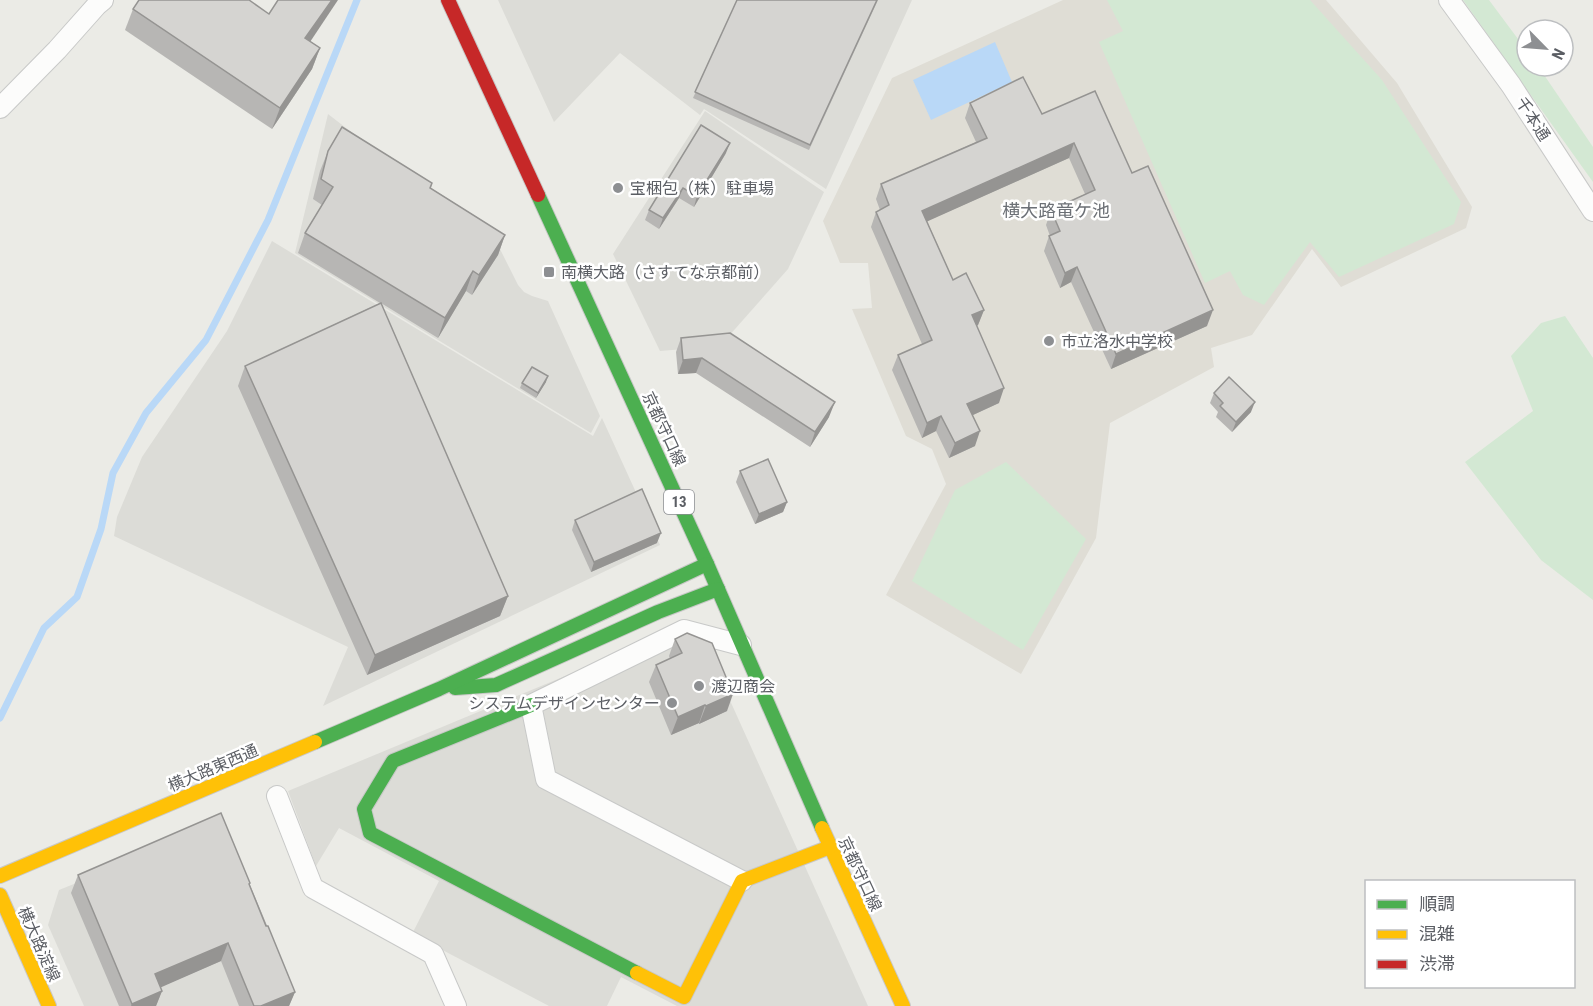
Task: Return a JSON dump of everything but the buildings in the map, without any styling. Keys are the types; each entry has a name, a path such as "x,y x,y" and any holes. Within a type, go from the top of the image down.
{"street":[{"path":"0,108 103,0"},
{"name":"京都守口線","path":"448,0 718,588 830,847 903,1006"},
{"name":"千本通","path":"1449,0 1511,85 1593,211"},
{"name":"横大路東西通","path":"0,876 439,689 707,564"},
{"name":"横大路東西通","path":"439,689 496,685 658,612 718,588"},
{"path":"741,645 684,630 531,705 393,761 364,809 370,833 684,997 742,880 830,847"},
{"path":"531,705 546,780 742,880"},
{"path":"278,796 313,888 433,954 456,1006"},
{"name":"横大路淀線","path":"0,895 49,1006"}],"shaded area":[{"path":"498,0 912,0 826,189 704,109 700,115 620,53 554,122"},
{"name":"市立洛水中学校","path":"1063,0 1326,0 1397,83 1472,207 1466,228 1341,287 1312,249 1252,335 1211,348 1214,367 1110,423 1096,538 1021,674 886,595 946,484 932,449 906,436 852,309 872,308 868,263 840,263 823,221 892,78"},
{"path":"705,111 824,192 788,269 720,346 660,351 613,254"},
{"path":"328,114 497,243 518,285 524,292 548,301 600,416 591,433 295,253"},
{"path":"272,241 593,436 602,418 660,545 323,706 348,647 114,536 117,517 142,457 227,331"},
{"path":"647,642 709,654 868,1006 677,1006 621,977 607,1006 549,1006 412,934 439,881 339,828 316,866 288,791"},
{"path":"215,827 289,1006 84,1006 48,925 59,890"}],"green space":[{"path":"1107,0 1310,0 1382,80 1461,202 1454,224 1339,277 1310,242 1264,305 1243,295 1230,271 1205,283 1099,42 1123,31"},
{"path":"1463,0 1489,0 1515,35 1515,73"},
{"path":"1519,78 1546,78 1593,147 1593,182"},
{"path":"1565,316 1593,358 1593,600 1541,560 1465,462 1533,411 1511,356 1541,323"},
{"path":"1006,462 1086,539 1023,650 912,581 955,490"}],"water":[{"path":"995,42 1012,82 931,120 913,80"}],"waterway":[{"path":"0,718 44,628 77,597 101,529 113,473 146,413 206,340 268,220 357,0"}],"traffic: fast":[{"path":"538,195 707,564 822,828"},
{"path":"315,742 439,689 707,564"},
{"path":"455,688 496,685 658,612 718,589"},
{"path":"531,705 393,761 364,809 370,833 637,973"}],"traffic: slow":[{"path":"0,876 315,742"},
{"path":"822,828 903,1006"},
{"path":"637,973 684,997 742,881 830,847"},
{"path":"0,895 49,1006"}],"traffic: jam":[{"path":"448,0 538,195"}],"place":[{"name":"宝梱包（株）駐車場","path":"618,188"},
{"name":"南横大路（さすてな京都前）","path":"549,272"},
{"name":"市立洛水中学校","path":"1049,341"},
{"name":"渡辺商会","path":"699,686"},
{"name":"システムデザインセンター","path":"672,703"}],"district":[{"name":"横大路竜ケ池","path":"1056,210"}]}
